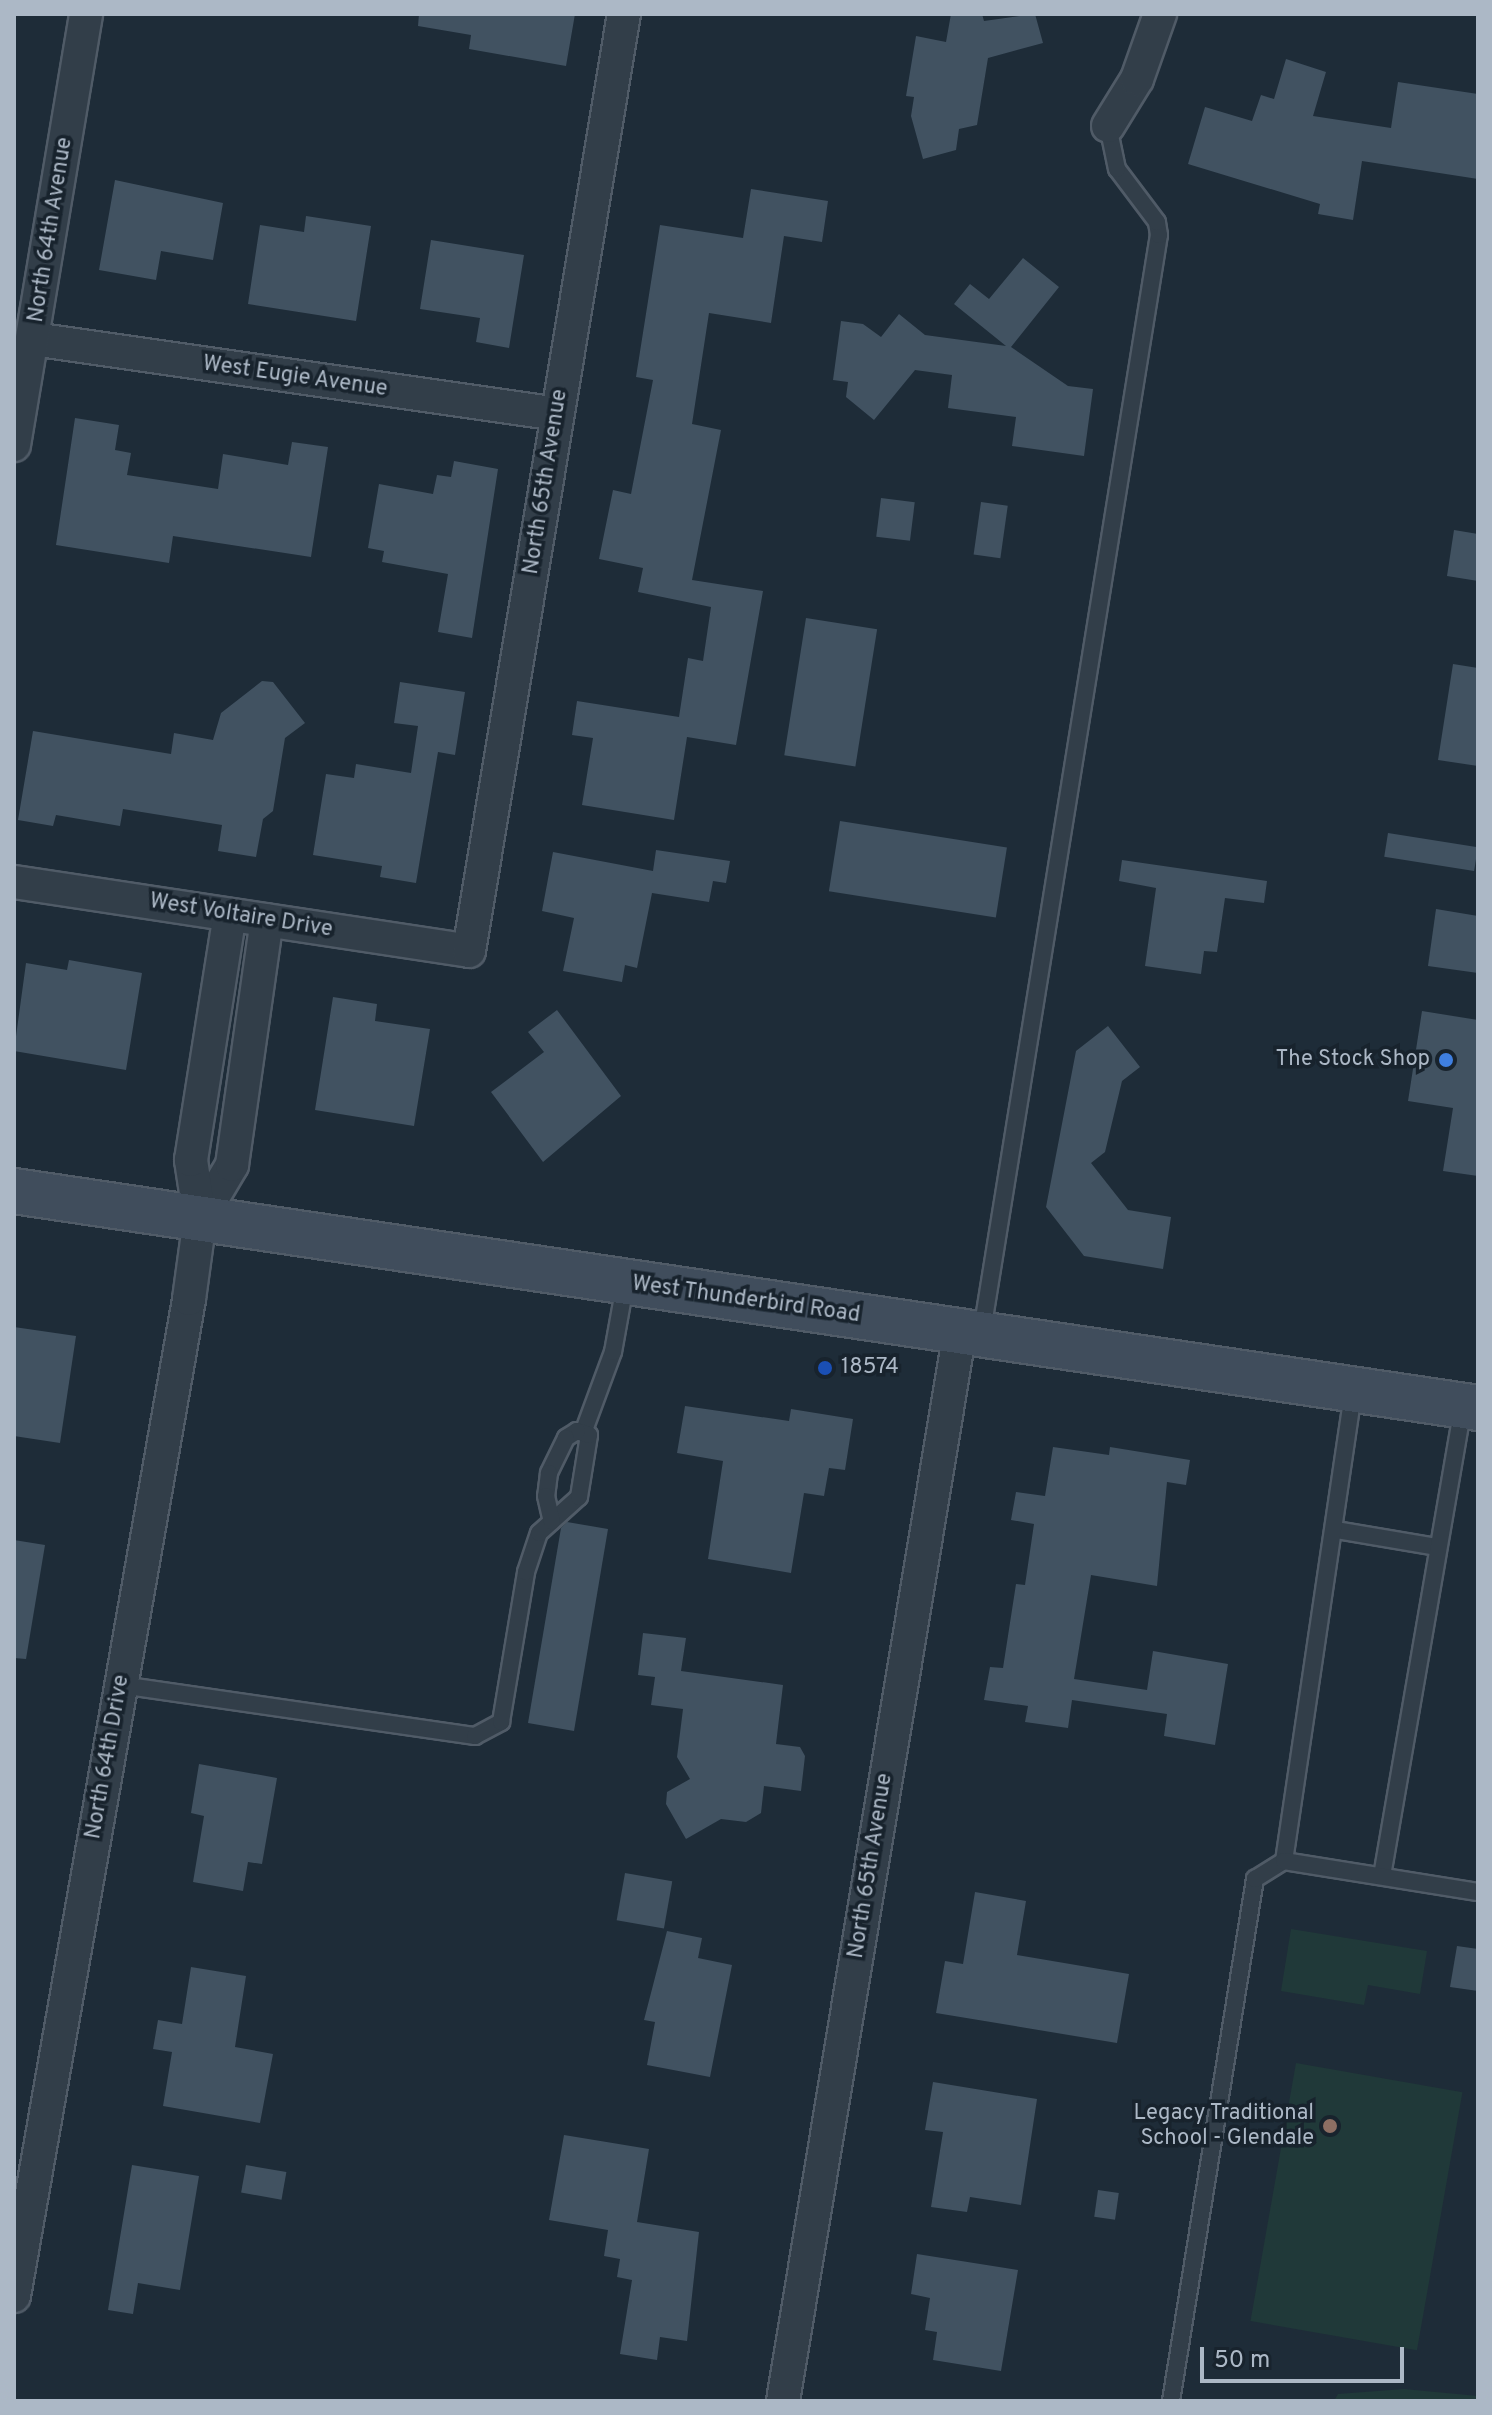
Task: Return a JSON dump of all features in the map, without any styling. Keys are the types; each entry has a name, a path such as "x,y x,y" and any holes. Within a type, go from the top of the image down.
{"main road":[{"name":"West Thunderbird Road","path":"14,1191 1471,1407"}],"street":[{"name":"North 64th Avenue","path":"14,445 86,14"},
{"name":"North 65th Avenue","path":"469,951 624,14"},
{"path":"1108,126 1137,79 1160,14"},
{"name":"West Eugie Avenue","path":"33,339 558,414"},
{"name":"West Voltaire Drive","path":"14,882 469,951"},
{"name":"North 64th Drive","path":"14,2296 200,1219 191,1160 230,915"},
{"name":"North 64th Drive","path":"200,1219 232,1165 267,920"},
{"path":"210,1041 249,1047"},
{"name":"North 65th Avenue","path":"783,2401 971,1333"}],"lane":[{"path":"971,1333 1159,235 1157,222 1117,169 1108,126"},
{"path":"583,1433 613,1352 625,1282"},
{"path":"1284,1861 1336,1530 1353,1389"},
{"path":"1382,1876 1436,1547 1471,1407"},
{"path":"121,1685 475,1736 501,1722 526,1572 539,1533 579,1497 589,1454 589,1435 583,1433 566,1438 549,1473 546,1496 552,1521"},
{"path":"1336,1530 1436,1547"},
{"path":"1171,2401 1255,1879 1284,1861 1478,1892"}],"green space":[{"path":"1291,1929 1427,1951 1420,1994 1368,1985 1364,2005 1281,1991"},
{"path":"1296,2063 1462,2092 1417,2350 1251,2321"},
{"path":"1404,2389 1478,2396 1478,2401 1334,2401 1338,2394"}],"building":[{"path":"419,14 575,14 566,66 469,49 471,35 418,26"},
{"path":"951,14 982,14 984,21 1035,14 1043,43 988,58 977,125 959,129 956,150 923,159 911,116 914,97 906,96 916,36 946,42"},
{"path":"1286,59 1326,72 1313,116 1391,128 1398,82 1478,94 1478,179 1362,161 1353,220 1318,214 1320,204 1188,164 1205,107 1252,121 1261,95 1274,99"},
{"path":"115,180 223,203 213,260 161,251 156,280 99,270"},
{"path":"751,189 828,201 822,242 784,236 771,323 709,313 692,424 721,430 692,580 763,591 736,745 687,737 674,820 582,805 593,738 572,735 577,701 679,717 688,658 703,661 711,607 638,592 643,568 599,559 613,490 631,494 653,380 636,377 660,225 743,238"},
{"path":"306,216 371,226 356,321 248,304 260,225 304,232"},
{"path":"431,240 524,255 509,348 476,342 480,318 420,309"},
{"path":"1023,258 1059,287 1011,347 1068,386 1093,389 1084,456 1012,446 1016,417 948,408 952,375 915,370 874,420 846,397 848,382 833,380 841,321 863,324 881,337 899,314 925,335 1006,346 954,304 970,284 989,299"},
{"path":"75,418 119,425 115,450 131,453 127,475 218,489 223,454 288,465 292,442 328,447 311,557 173,536 169,563 56,545"},
{"path":"454,461 498,469 472,638 438,632 448,574 382,562 384,551 368,548 379,484 433,494 437,475 451,477"},
{"path":"881,498 915,502 910,541 876,537"},
{"path":"981,502 1008,506 1000,558 974,554"},
{"path":"1454,530 1478,534 1478,581 1447,576"},
{"path":"806,618 877,629 855,767 784,755"},
{"path":"1453,664 1478,668 1478,766 1438,760"},
{"path":"262,681 273,682 305,723 285,738 273,811 263,819 256,857 218,851 222,825 123,809 120,826 56,815 53,826 18,820 33,731 171,754 174,733 213,740 221,713"},
{"path":"400,682 465,692 455,755 438,752 416,883 380,877 382,866 313,855 326,774 354,778 356,764 411,773 418,726 394,723"},
{"path":"840,821 1007,847 996,918 829,891"},
{"path":"1388,833 1478,847 1474,871 1384,857"},
{"path":"656,850 730,861 726,883 713,881 709,902 652,893 637,968 625,965 622,982 563,971 574,918 542,911 553,852 653,871"},
{"path":"1122,860 1267,881 1264,903 1225,898 1217,952 1204,951 1201,974 1145,966 1156,888 1119,881"},
{"path":"1436,909 1478,916 1478,973 1428,966"},
{"path":"69,960 142,973 126,1070 14,1051 26,963 67,970"},
{"path":"333,997 377,1004 375,1021 430,1029 414,1126 315,1110"},
{"path":"557,1010 621,1096 543,1162 491,1092 544,1052 528,1032"},
{"name":"The Stock Shop","path":"1422,1011 1478,1020 1478,1176 1443,1171 1453,1108 1408,1101"},
{"path":"1108,1026 1140,1067 1122,1081 1105,1152 1091,1163 1128,1210 1171,1217 1163,1269 1084,1256 1046,1207 1076,1051"},
{"path":"14,1327 76,1336 60,1443 14,1436"},
{"path":"685,1406 789,1421 791,1409 853,1419 845,1470 829,1468 824,1496 804,1493 791,1573 708,1559 723,1461 677,1453"},
{"path":"1053,1447 1109,1455 1110,1447 1190,1460 1186,1485 1167,1482 1157,1586 1091,1575 1074,1679 1147,1690 1153,1651 1228,1664 1215,1745 1164,1736 1167,1714 1072,1700 1068,1728 1025,1722 1028,1706 984,1700 990,1667 1003,1668 1016,1584 1025,1585 1034,1524 1011,1520 1016,1492 1045,1496"},
{"path":"567,1522 608,1529 574,1731 528,1723 561,1528"},
{"path":"14,1540 45,1545 26,1659 14,1658"},
{"path":"643,1633 686,1638 681,1671 783,1685 776,1744 800,1747 805,1756 801,1791 764,1786 761,1813 746,1822 721,1819 686,1839 666,1804 667,1792 690,1779 677,1757 683,1709 651,1705 655,1677 638,1675"},
{"path":"199,1764 277,1778 262,1864 248,1862 243,1891 193,1882 204,1816 191,1813"},
{"path":"625,1873 672,1881 664,1929 617,1920"},
{"path":"975,1892 1026,1901 1017,1955 1129,1974 1117,2043 936,2013 945,1961 963,1964"},
{"path":"667,1931 702,1938 698,1958 732,1965 710,2077 647,2065 655,2022 644,2020"},
{"path":"1457,1946 1478,1949 1478,1991 1450,1987"},
{"path":"191,1967 246,1976 235,2047 273,2054 260,2123 163,2106 172,2052 153,2049 158,2020 182,2024"},
{"path":"933,2082 1037,2099 1021,2205 970,2197 967,2212 931,2207 943,2132 925,2130"},
{"path":"564,2135 649,2149 637,2222 699,2232 687,2341 660,2337 657,2360 620,2354 632,2280 617,2277 620,2259 604,2256 608,2230 549,2220"},
{"path":"132,2165 199,2176 180,2290 138,2283 133,2314 108,2310"},
{"path":"246,2165 286,2172 282,2200 241,2193"},
{"path":"1098,2190 1119,2193 1115,2220 1094,2217"},
{"path":"917,2254 1018,2270 1001,2371 933,2360 937,2332 925,2330 930,2298 911,2294"}],"place":[{"name":"The Stock Shop","path":"1446,1060"},
{"name":"18574","path":"825,1368"},
{"name":"Legacy Traditional School - Glendale","path":"1330,2126"}]}
